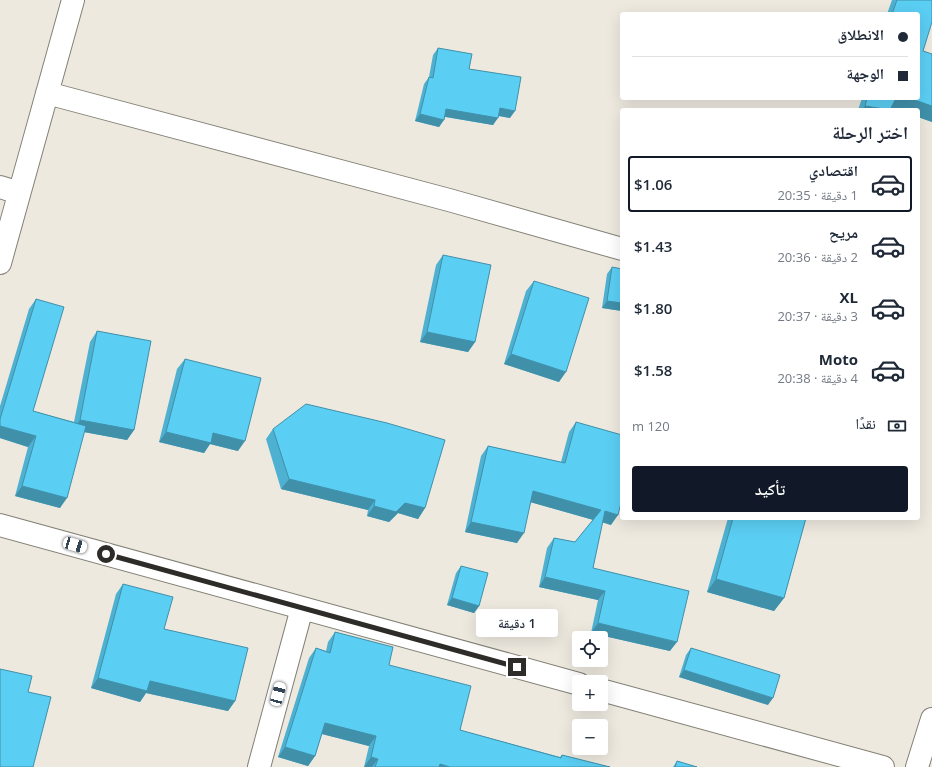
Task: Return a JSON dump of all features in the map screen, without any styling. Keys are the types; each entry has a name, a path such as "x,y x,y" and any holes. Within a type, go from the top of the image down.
{"street":[{"path":"0,263 10,190 47,93 73,0"},
{"path":"47,93 441,198 620,248"},
{"path":"0,525 572,682"},
{"path":"259,767 302,608"},
{"path":"608,692 883,767"},
{"path":"918,767 932,719"}],"building":[{"path":"897,0 932,0 932,22 923,51 932,54 932,106 915,100 920,100 920,12 893,12"},
{"path":"438,48 472,54 469,69 521,77 515,111 500,108 498,118 446,109 444,120 420,114 429,77 433,78"},
{"path":"866,100 895,100 891,108 865,106"},
{"path":"443,255 491,265 475,342 427,332"},
{"path":"612,267 620,269 620,303 607,301"},
{"path":"534,281 589,298 566,372 511,354"},
{"path":"36,299 64,307 33,411 86,426 67,498 22,486 36,436 0,426 0,419"},
{"path":"97,331 151,341 134,430 80,420"},
{"path":"185,359 261,378 245,441 213,433 211,443 166,432"},
{"path":"306,404 387,423 445,440 425,508 405,503 396,512 374,506 375,500 289,479 273,429"},
{"path":"576,422 620,434 620,507 618,515 605,511 593,568 689,591 677,642 598,623 605,591 545,577 554,538 575,542 601,510 533,491 524,533 471,522 488,446 565,463"},
{"path":"732,520 805,520 784,598 716,579"},
{"path":"461,566 488,573 479,606 452,598"},
{"path":"123,584 173,597 164,629 248,648 235,701 150,681 147,691 98,678"},
{"path":"335,632 393,647 389,665 471,686 460,730 561,758 562,755 610,767 450,767 440,764 439,767 375,767 378,759 371,757 376,736 325,723 315,756 285,747 316,648 330,653"},
{"path":"691,648 780,675 773,698 684,670"},
{"path":"0,669 32,676 28,692 51,697 33,767 0,767"},
{"path":"677,761 697,767 675,767"}],"route":[{"path":"106,554 517,667"}]}
